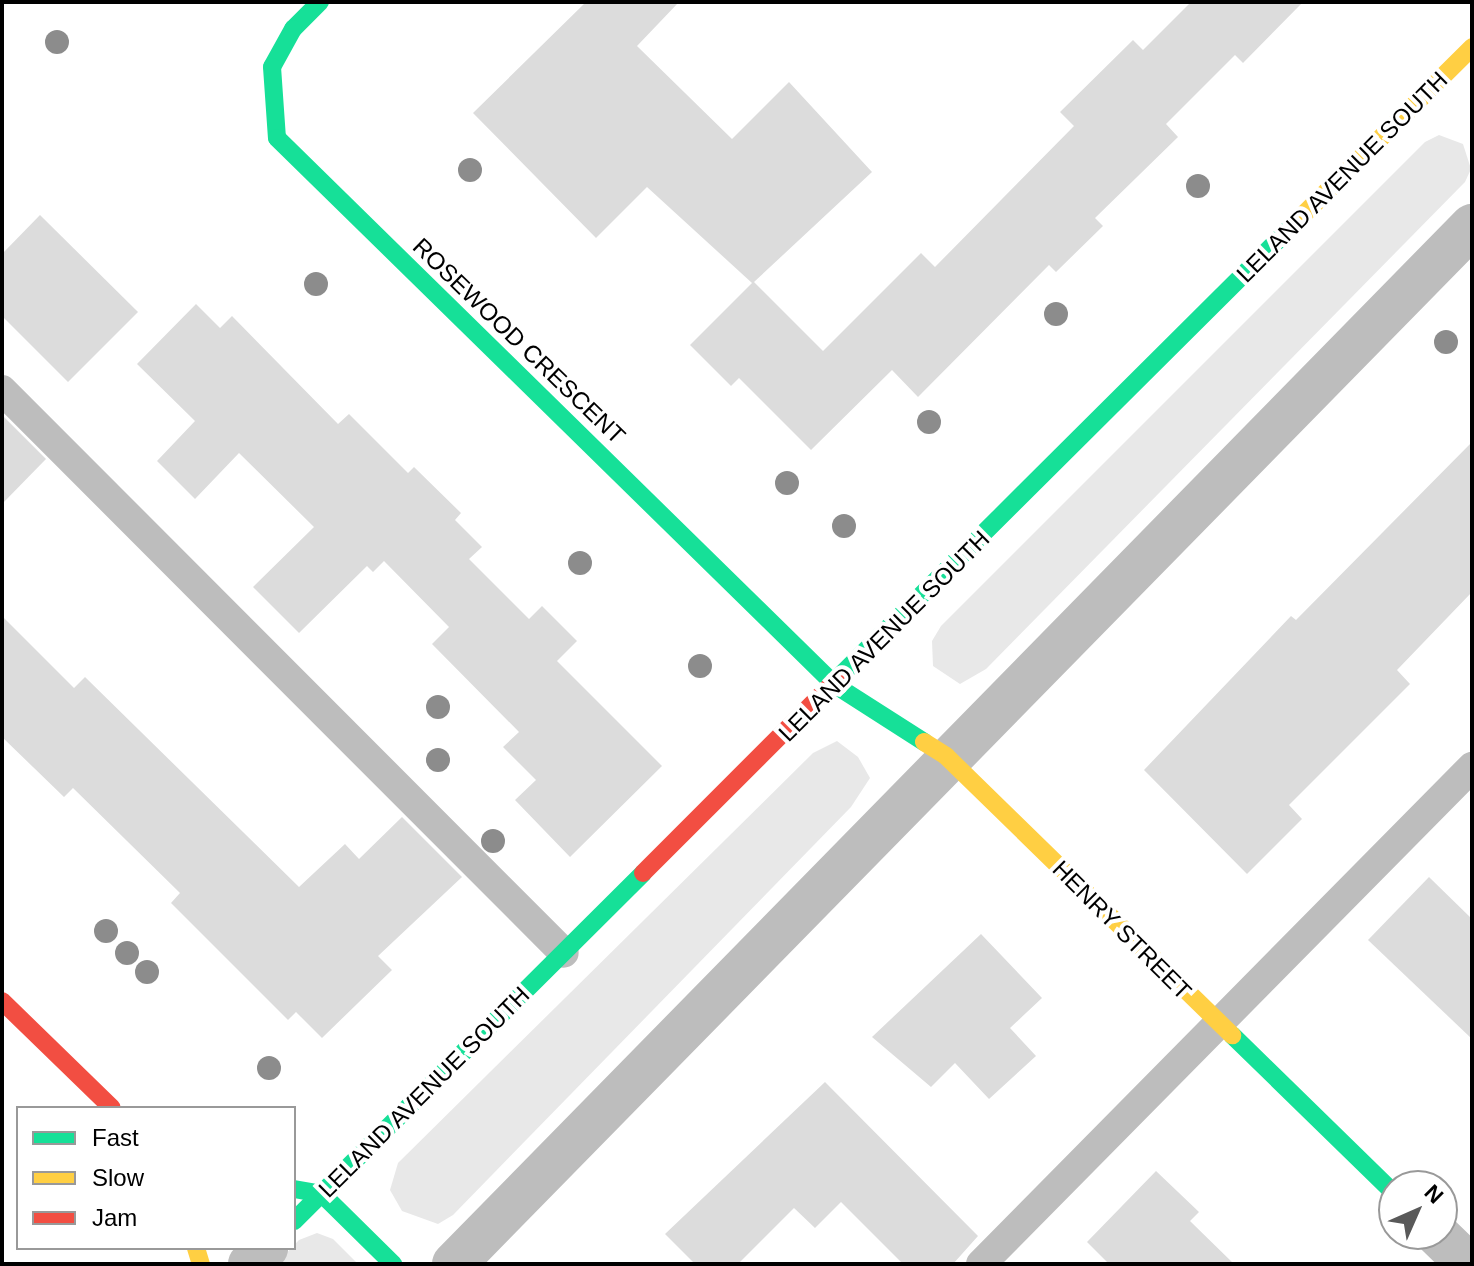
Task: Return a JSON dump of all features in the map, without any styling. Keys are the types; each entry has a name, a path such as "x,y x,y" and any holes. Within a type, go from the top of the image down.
{"street":[{"name":"ROSEWOOD CRESCENT","path":"320,2 293,29 272,67 277,138 835,685"},
{"name":"LELAND AVENUE SOUTH","path":"296,1219 1468,60"},
{"path":"454,1264 946,756 1472,226"},
{"name":"HENRY STREET","path":"835,685 946,756 1378,1178"},
{"path":"2,1001 110,1106"},
{"path":"296,1189 322,1194 393,1264"},
{"path":"1454,1250 1468,1264"}],"lane":[{"path":"2,390 564,953"},
{"path":"981,1264 1472,767"}],"shaded area":[{"path":"1439,135 1463,144 1471,169 1465,182 986,669 960,684 933,666 932,641 941,626 1425,142"},
{"path":"837,741 858,757 870,778 851,807 453,1215 438,1224 402,1211 390,1190 398,1163 813,753"},
{"path":"317,1233 333,1239 358,1264 276,1264 289,1250 296,1250 299,1240"}],"building":[{"path":"586,2 679,2 637,46 732,139 789,82 872,172 754,282 823,351 921,253 935,267 1074,126 1060,112 1133,40 1143,50 1191,2 1303,2 1243,63 1235,55 1166,124 1178,137 1095,218 1103,226 1056,272 1049,265 918,397 892,370 811,450 739,378 731,386 690,345 752,283 647,187 596,238 473,113"},
{"path":"40,215 138,312 68,382 2,316 2,254"},
{"path":"196,304 220,328 232,316 338,424 349,414 408,473 414,467 461,513 455,520 482,547 469,559 529,619 542,606 577,641 557,661 662,766 570,857 515,800 536,780 503,747 519,732 432,644 449,627 384,561 373,572 367,566 299,633 253,587 314,527 239,453 195,499 157,461 195,421 137,364"},
{"path":"2,415 46,459 2,504"},
{"path":"1472,442 1472,592 1397,670 1410,684 1289,805 1302,819 1247,874 1144,770 1291,616 1296,620"},
{"path":"2,616 74,688 85,677 299,887 345,844 359,859 402,817 462,877 378,956 392,970 322,1038 296,1012 288,1020 171,903 180,893 73,788 64,797 2,737"},
{"path":"1429,877 1472,919 1472,1039 1368,940"},
{"path":"981,934 1042,998 1010,1028 1036,1056 989,1099 955,1063 931,1087 872,1037"},
{"path":"825,1082 978,1236 953,1264 903,1264 841,1202 815,1228 794,1208 738,1264 695,1264 665,1234"},
{"path":"1156,1171 1199,1212 1190,1221 1234,1264 1109,1264 1087,1242"}],"traffic: fast":[{"path":"320,2 293,29 272,67 277,138 835,685 924,742"},
{"path":"837,679 1292,226"},
{"path":"296,1219 643,873"},
{"path":"1232,1035 1378,1177"},
{"path":"296,1189 322,1194 393,1264"}],"traffic: slow":[{"path":"1292,226 1472,47"},
{"path":"924,742 946,756 1232,1035"},
{"path":"197,1250 201,1264"}],"traffic: jam":[{"path":"643,873 837,679"},
{"path":"2,1001 110,1106"}]}
